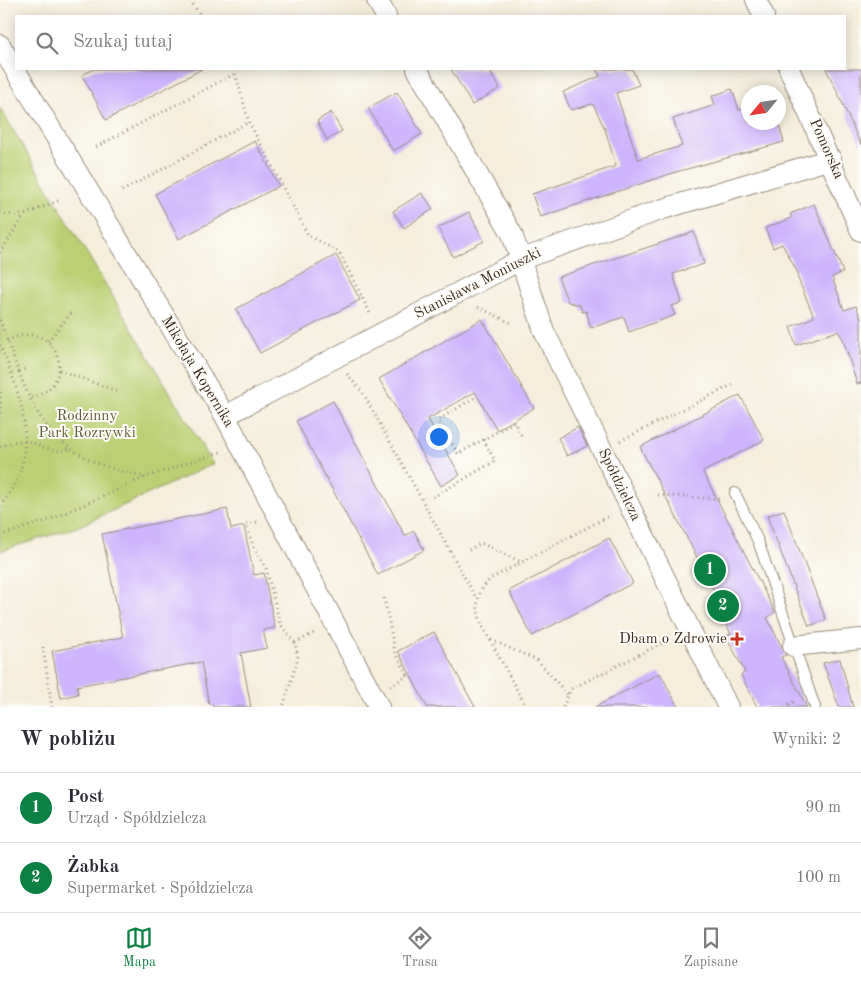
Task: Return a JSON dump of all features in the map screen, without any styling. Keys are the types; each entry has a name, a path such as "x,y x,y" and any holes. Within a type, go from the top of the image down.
{"street":[{"path":"377,0 385,15"},
{"path":"756,0 764,15"},
{"name":"Mikołaja Kopernika","path":"0,45 15,70"},
{"name":"Mikołaja Kopernika","path":"15,70 225,416 380,707"},
{"name":"Spółdzielcza","path":"418,70 507,224 522,259 544,331 728,707"},
{"name":"Pomorska","path":"789,70 831,159 861,231"},
{"name":"Stanisława Moniuszki","path":"225,416 522,259 663,209 831,159"},
{"path":"794,646 861,640"}],"lane":[{"path":"735,493 758,541 814,707"}],"path":[{"path":"190,0 200,15"},
{"path":"234,70 249,122 308,235 338,252 375,322"},
{"path":"96,148 236,73"},
{"path":"122,191 249,122"},
{"path":"0,214 24,215 60,200"},
{"path":"0,253 24,215"},
{"path":"469,303 513,324"},
{"path":"48,341 72,312"},
{"path":"0,323 30,398 48,430 87,460 106,468 146,477"},
{"path":"7,341 17,335 28,334 48,341 55,349 59,360 56,380 41,395 30,398"},
{"path":"0,345 20,400 25,421 26,441 23,462 6,500 0,506"},
{"path":"19,372 27,368"},
{"path":"59,370 119,392"},
{"path":"344,370 363,393 476,598"},
{"path":"602,451 736,383"},
{"path":"0,392 0,413"},
{"path":"474,398 438,420 458,454 514,422 523,438"},
{"path":"433,497 496,461 483,439"},
{"path":"0,447 26,441 56,452 70,448"},
{"path":"0,536 54,518 146,477 222,451"},
{"path":"658,495 724,499 735,493"},
{"path":"526,707 481,623 476,610 476,598 481,588 490,579 629,505"},
{"path":"260,521 246,524 254,548 266,568 280,624 295,644 298,658 283,707"},
{"path":"469,550 481,544 522,562"},
{"path":"384,598 395,651 409,675 389,686"},
{"path":"295,644 319,631"},
{"path":"490,640 537,660 568,695"},
{"path":"563,707 572,689 666,641"},
{"path":"43,647 52,707"}],"green space":[{"name":"Rodzinny Park Rozrywki","path":"0,108 213,464 77,527 0,551"}],"building":[{"path":"861,69 861,145 826,70"},
{"path":"92,70 200,70 106,120 82,75"},
{"path":"452,70 489,70 500,88 472,105"},
{"path":"597,70 632,70 639,85 616,93 638,159 682,146 673,119 715,105 712,96 732,89 739,110 741,110 741,130 780,130 784,142 676,172 540,217 532,194 616,166 605,129 593,104 571,110 563,92 600,76"},
{"path":"397,92 422,134 393,151 368,108"},
{"path":"331,112 342,131 327,140 317,121"},
{"path":"255,141 279,186 179,239 155,194"},
{"path":"422,193 433,209 404,228 393,211"},
{"path":"814,204 843,272 832,277 844,310 856,306 861,319 861,383 857,384 843,339 838,331 796,345 790,327 814,317 797,276 799,275 782,244 773,248 765,228 792,218 790,214"},
{"path":"469,212 484,241 453,257 438,228"},
{"path":"694,232 704,264 673,274 682,303 671,306 675,315 629,332 624,317 591,328 586,311 582,312 580,305 568,302 558,277"},
{"path":"336,255 360,300 260,353 236,309"},
{"path":"482,319 534,408 497,430 475,392 428,419 460,475 441,486 379,379"},
{"path":"740,395 764,440 703,472 775,612 767,618 786,655 781,657 807,707 757,707 741,675 745,672 726,636 731,634 713,598 717,596 640,447"},
{"path":"333,401 405,536 414,531 424,550 378,575 296,421"},
{"path":"578,427 587,446 567,456 558,438"},
{"path":"227,509 231,529 244,526 254,575 264,573 275,628 263,630 267,648 241,653 251,707 213,707 212,704 209,704 201,662 77,686 78,694 61,698 52,651 123,637 102,534"},
{"path":"784,510 826,620 809,626 767,516"},
{"path":"609,538 633,583 532,636 509,591"},
{"path":"434,632 475,707 427,707 398,651"},
{"path":"840,659 853,707 839,707 823,663"},
{"path":"660,673 678,707 595,707"}],"place":[{"name":"Post","path":"710,570"},
{"name":"Żabka","path":"723,606"},
{"name":"Dbam o Zdrowie","path":"737,639"}]}
